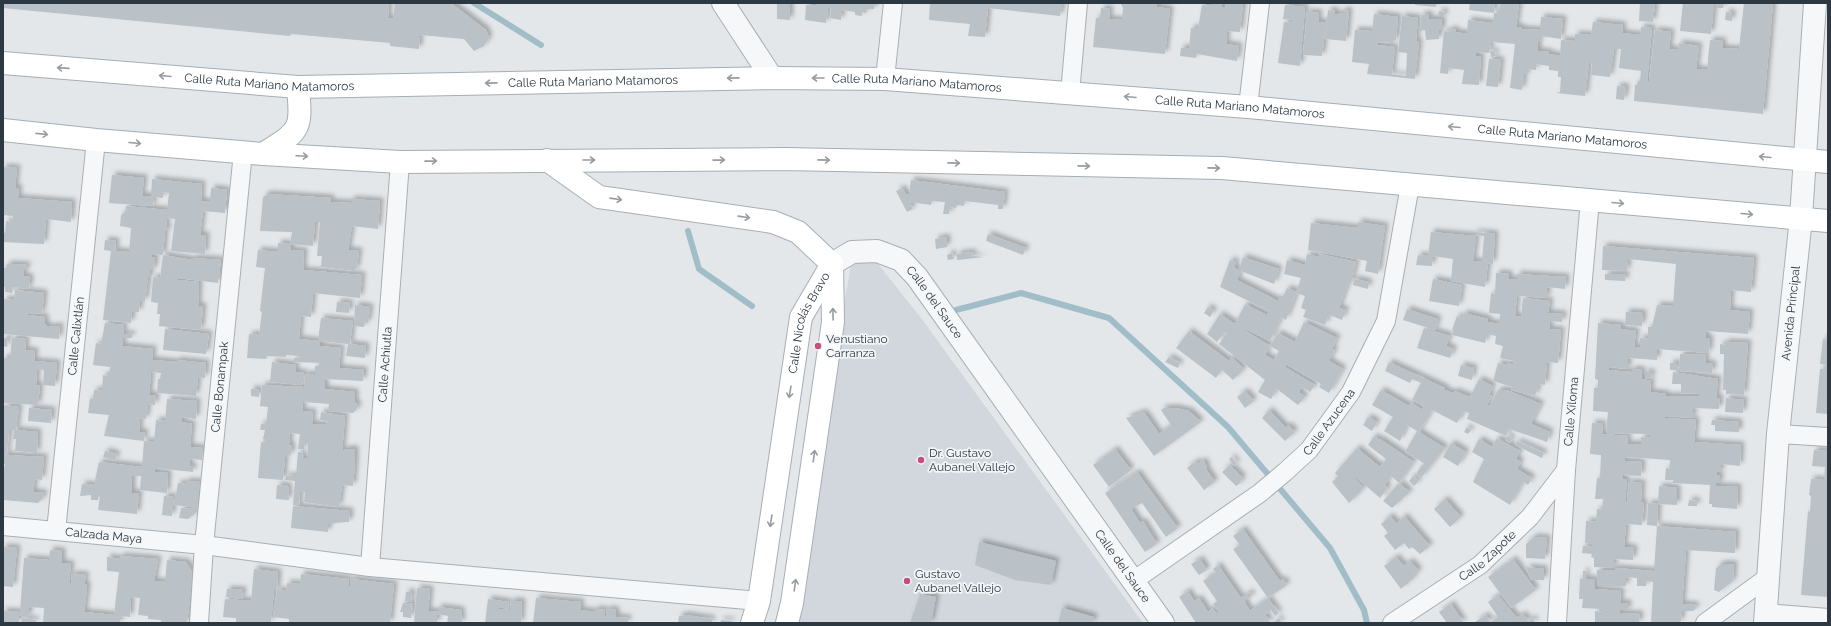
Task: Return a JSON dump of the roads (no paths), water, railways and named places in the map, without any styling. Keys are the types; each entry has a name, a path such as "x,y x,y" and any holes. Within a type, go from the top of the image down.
{"main road":[{"name":"Calle Ruta Mariano Matamoros","path":"3,63 298,87 772,78 885,79 1248,107 1828,162"},
{"path":"253,153 286,139 299,124 300,112 298,87"},
{"path":"3,130 96,140 253,153 400,162 786,159 1222,168 1828,221"},
{"path":"546,160 600,197 773,222 798,232 832,264"},
{"name":"Calle Nicolás Bravo","path":"752,623 759,601 801,317 832,264"},
{"name":"Calle Nicolás Bravo","path":"787,623 794,595 833,322 832,264"}],"street":[{"path":"723,3 772,78"},
{"path":"885,79 893,3"},
{"path":"1070,93 1078,3"},
{"path":"1248,107 1260,3"},
{"name":"Avenida Principal","path":"1765,618 1778,434 1801,218 1815,3"},
{"name":"Calle Calixtlán","path":"56,531 96,140"},
{"name":"Calle Bonampak","path":"199,623 204,545 253,153"},
{"name":"Calle Achiutla","path":"370,567 400,162"},
{"name":"Calle Azucena","path":"1133,581 1260,493 1285,472 1309,450 1351,392 1386,321 1410,185"},
{"name":"Calle Xiloma","path":"1557,623 1566,470 1590,200"},
{"name":"Calle del Sauce","path":"832,264 852,252 877,251 901,260 917,277 1163,623"},
{"path":"1778,434 1828,437"},
{"name":"Calle Zapote","path":"1392,623 1480,564 1530,517 1566,470"},
{"name":"Calzada Maya","path":"3,526 204,545 370,567 759,601"},
{"path":"1705,623 1768,577"},
{"path":"1765,618 1828,618"}],"waterway":[{"path":"474,3 541,45"},
{"path":"688,231 699,269 752,306"},
{"path":"956,310 1021,293 1109,318 1228,427 1330,548 1364,610 1367,623"}],"place":[{"name":"Venustiano Carranza","path":"818,346"},
{"name":"Dr. Gustavo Aubanel Vallejo","path":"921,460"},
{"name":"Gustavo Aubanel Vallejo","path":"907,581"}]}
